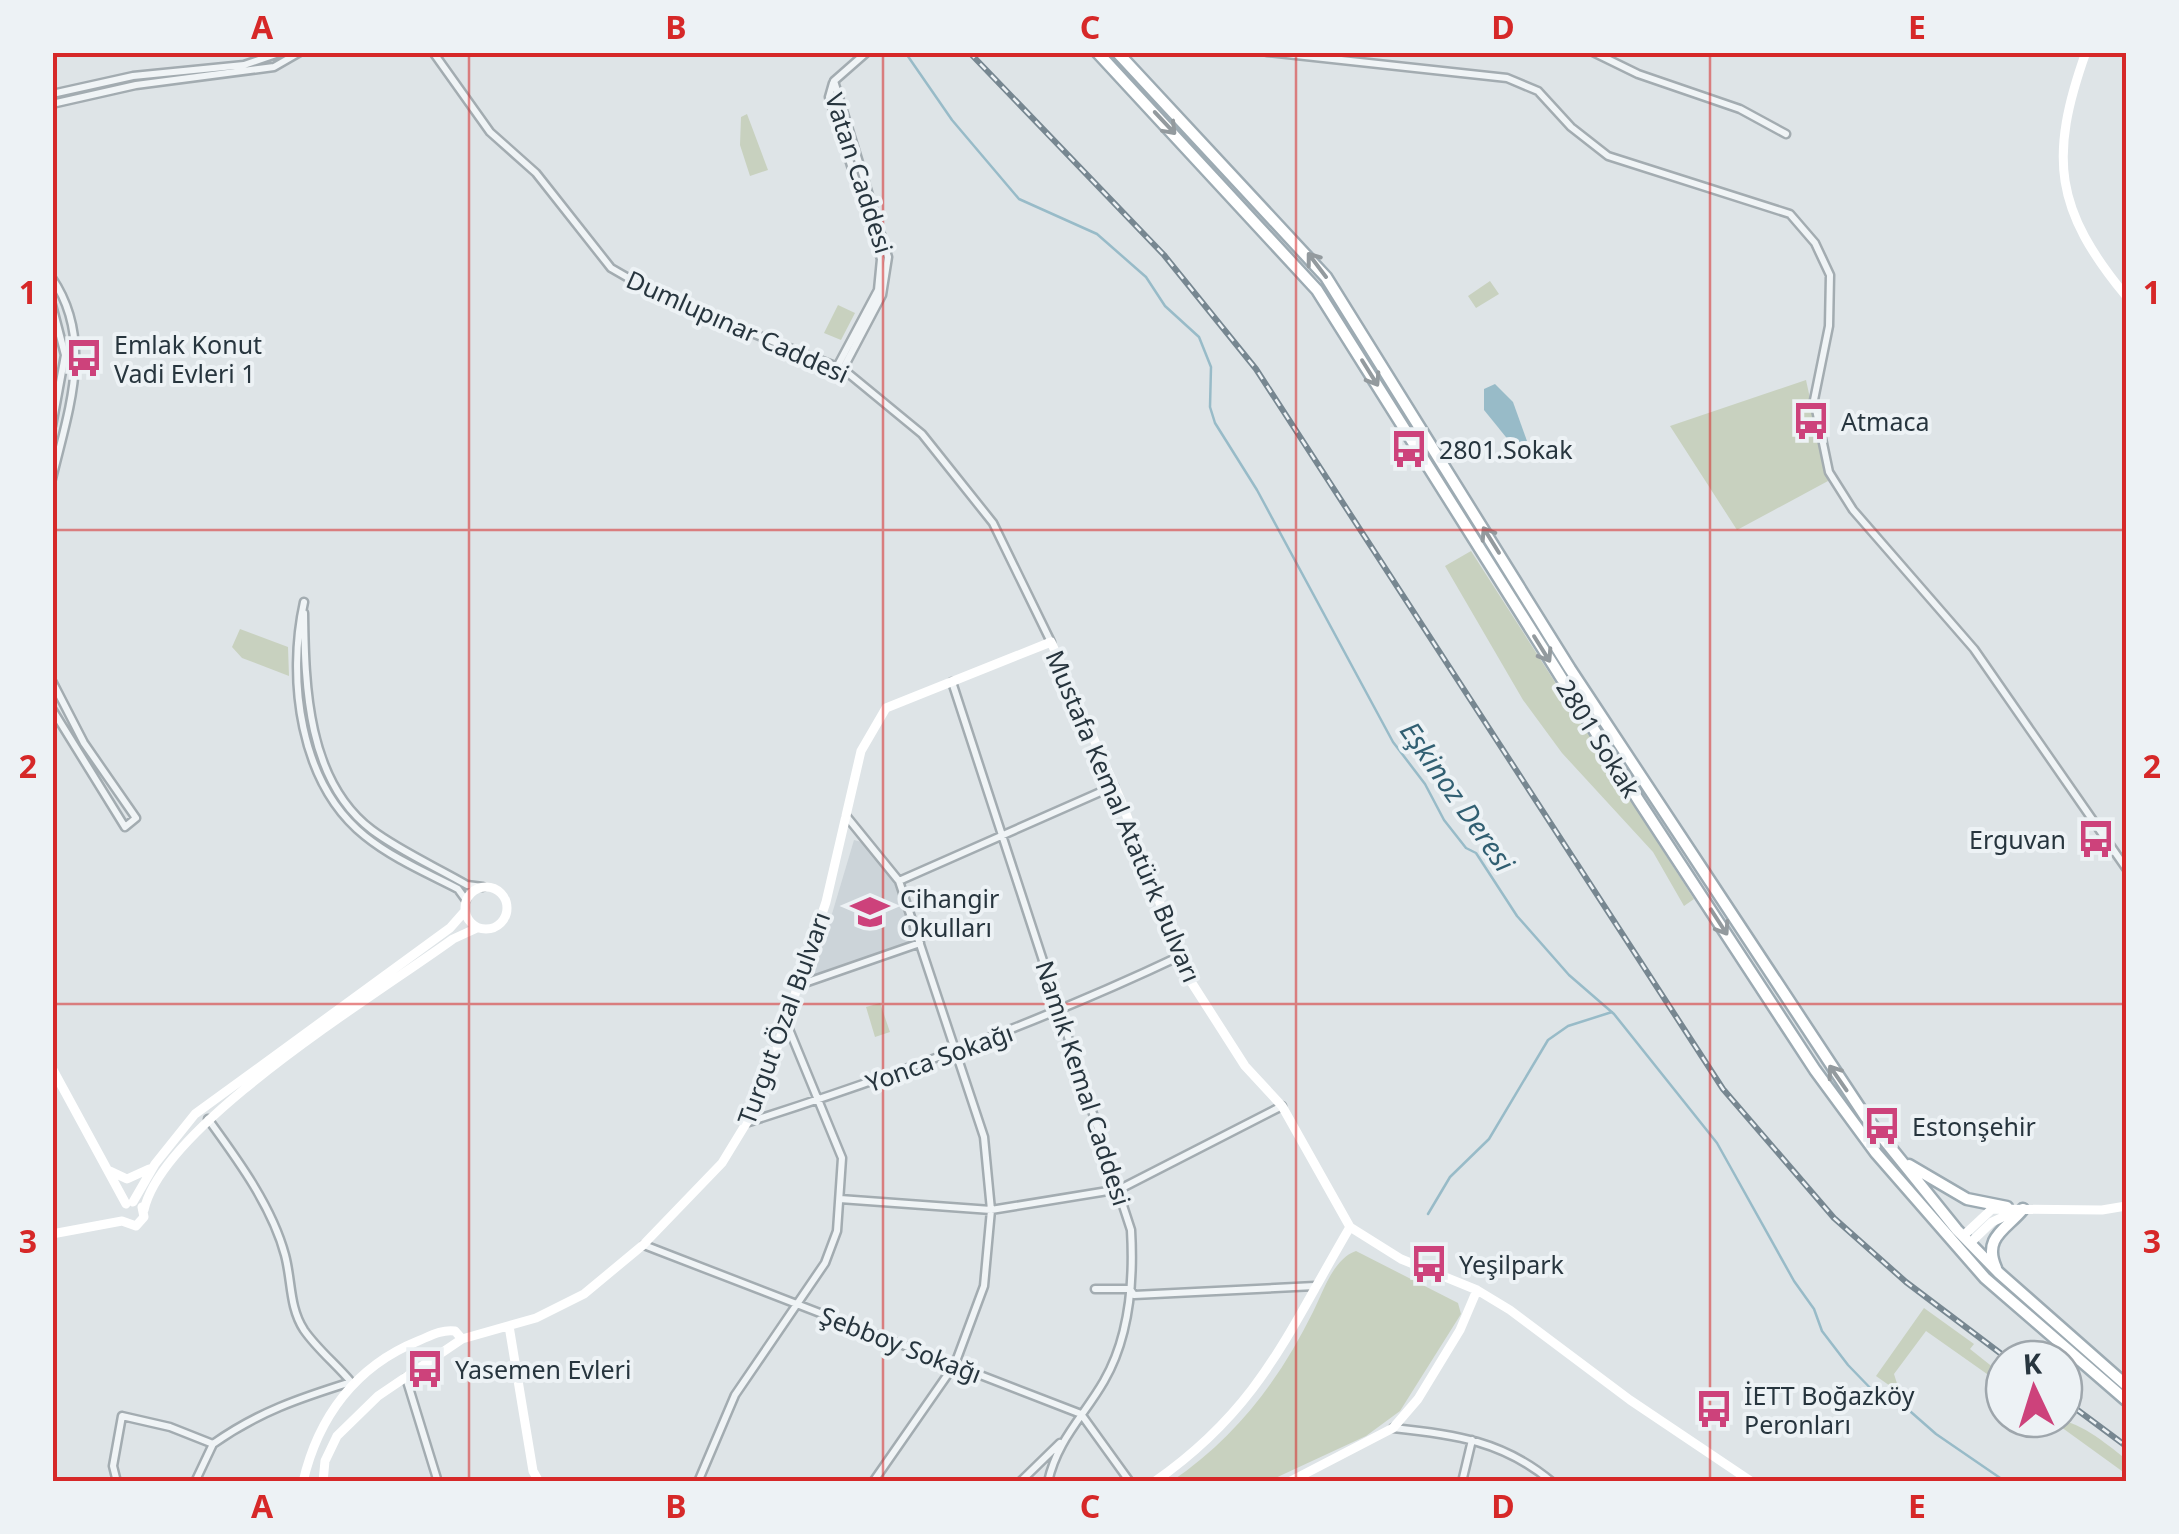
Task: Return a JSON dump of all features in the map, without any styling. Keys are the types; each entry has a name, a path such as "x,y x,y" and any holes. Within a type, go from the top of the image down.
{"main road":[{"name":"2801 Sokak","path":"1097,52 1317,290 1628,785 1814,1070 1876,1154 2066,1351 2126,1400"},
{"name":"2801 Sokak","path":"1118,52 1326,277 1660,808 1820,1052 1894,1153 1964,1243 2126,1384"},
{"path":"1894,1153 1946,1190 2007,1207"},
{"path":"1999,1273 1992,1259 1995,1235 2028,1208"}],"street":[{"path":"52,94 133,76 244,65 282,52"},
{"path":"52,104 136,85 274,67 300,52"},
{"name":"Dumlupınar Caddesi","path":"433,52 490,132 536,172 611,268 662,298 840,368 922,434 938,453"},
{"name":"Vatan Caddesi","path":"840,368 882,295 888,257 834,82 868,52"},
{"path":"1266,52 1508,78 1538,90 1571,127 1608,156 1790,214 1815,242 1830,276 1828,326 1814,400 1829,472 1853,510 1974,649 2126,868"},
{"path":"1593,52 1638,74 1714,98 1786,134"},
{"path":"2086,52 2067,115 2064,184 2087,247 2126,296"},
{"path":"52,278 64,294 78,352 52,479"},
{"path":"52,305 65,355 52,426"},
{"name":"Mustafa Kemal Atatürk Bulvarı","path":"938,453 993,523 1051,642 1116,786 1188,977 1244,1066 1282,1106 1350,1227 1401,1259 1477,1290 1752,1482"},
{"path":"52,1234 122,1221 136,1226 163,1172 207,1118 453,939 477,928 491,929 506,915 502,894 467,885 370,829 346,802 326,769 316,736 307,692 304,602 296,638 298,694 308,740 333,797 364,835 458,890 466,900 465,911 450,928 206,1105 120,1210 122,1221"},
{"name":"Turgut Özal Bulvarı","path":"323,1482 325,1460 351,1418 462,1339 568,1304 643,1245 722,1163 747,1122 786,1021 826,902 860,750 886,708 1051,642"},
{"name":"Namık Kemal Caddesi","path":"951,679 1131,1230 1130,1289 1123,1337 1104,1380 1061,1442 1048,1482"},
{"path":"52,680 84,743 136,818 125,827 52,709"},
{"path":"899,881 1004,839 1116,786"},
{"path":"846,816 899,881 984,1137 992,1210 984,1286 955,1364 873,1482"},
{"path":"466,900 483,888"},
{"path":"465,911 477,928"},
{"path":"798,985 920,943"},
{"name":"Yonca Sokağı","path":"747,1122 818,1101 1062,1012 1181,956"},
{"path":"698,1482 735,1395 825,1264 838,1231 842,1158 786,1021"},
{"path":"52,1068 129,1203 144,1210"},
{"path":"840,1198 992,1210 1120,1190 1282,1106"},
{"path":"207,1118 241,1165 274,1229 285,1254 291,1300 304,1330 352,1382"},
{"path":"106,1167 127,1178 141,1175 155,1164"},
{"path":"1964,1243 1986,1212 2007,1207 2102,1210 2126,1206"},
{"path":"1964,1243 1992,1222 2028,1208"},
{"path":"1155,1481 1206,1444 1242,1408 1350,1227"},
{"name":"Şebboy Sokağı","path":"643,1245 1081,1414"},
{"path":"1096,1289 1130,1289 1134,1295 1315,1286"},
{"path":"1289,1482 1310,1477 1393,1428 1418,1399 1444,1358 1477,1290"},
{"path":"509,1326 534,1480"},
{"path":"195,1482 213,1444 252,1416 292,1399 352,1382 398,1351 445,1330 455,1331 462,1339"},
{"path":"406,1377 438,1482"},
{"path":"303,1482 323,1424 352,1382"},
{"path":"1081,1414 1130,1482"},
{"path":"117,1482 113,1466 122,1416 170,1427 213,1444"},
{"path":"1393,1428 1501,1446 1552,1482"},
{"path":"1462,1482 1472,1440"},
{"path":"1020,1482 1061,1442"}],"shaded area":[{"name":"Cihangir Okulları","path":"854,840 869,844 899,881 921,943 812,981"}],"green space":[{"path":"747,114 768,170 750,176 740,145 741,117"},
{"path":"1490,281 1499,294 1476,308 1468,296"},
{"path":"838,305 855,313 841,340 824,333"},
{"path":"1806,380 1828,481 1737,530 1670,426"},
{"path":"1471,551 1694,899 1684,906 1653,852 1562,753 1523,700 1445,566"},
{"path":"240,629 288,647 289,676 242,658 232,647"},
{"path":"880,1003 890,1032 875,1037 866,1007"},
{"path":"1356,1251 1458,1303 1461,1314 1400,1411 1366,1436 1269,1481 1172,1481 1216,1446 1253,1406 1300,1337 1335,1269"},
{"path":"1924,1308 1974,1344 1970,1349 1984,1360 1984,1372 1926,1331 1894,1374 1900,1393 1876,1376"},
{"path":"2084,1429 2126,1459 2126,1474 2078,1439 2084,1439"}],"water":[{"path":"1495,384 1513,402 1527,441 1514,447 1484,410 1484,389"}],"waterway":[{"name":"Eşkinoz Deresi","path":"905,52 952,120 1019,199 1097,234 1146,277 1165,306 1199,337 1211,367 1210,407 1215,423 1257,490 1393,742 1425,784 1444,820 1466,848 1476,853 1517,916 1569,975 1614,1014 1717,1143 1794,1281 1814,1309 1822,1331 1848,1365 1877,1395 1903,1405 1936,1434 2006,1482"},
{"path":"1428,1214 1450,1177 1489,1139 1548,1040 1568,1026 1612,1012"}],"railway":[{"path":"969,52 1164,255 1256,369 1723,1089 1834,1218 1906,1282 1984,1341"},
{"path":"2084,1415 2126,1446"}],"place":[{"name":"Emlak Konut Vadi Evleri 1","path":"84,358"},
{"name":"Atmaca","path":"1811,421"},
{"name":"2801.Sokak","path":"1409,449"},
{"name":"Erguvan","path":"2096,839"},
{"name":"Cihangir Okulları","path":"870,912"},
{"name":"Estonşehir","path":"1882,1126"},
{"name":"Yeşilpark","path":"1429,1264"},
{"name":"Yasemen Evleri","path":"425,1369"},
{"name":"İETT Boğazköy Peronları","path":"1714,1409"}]}
